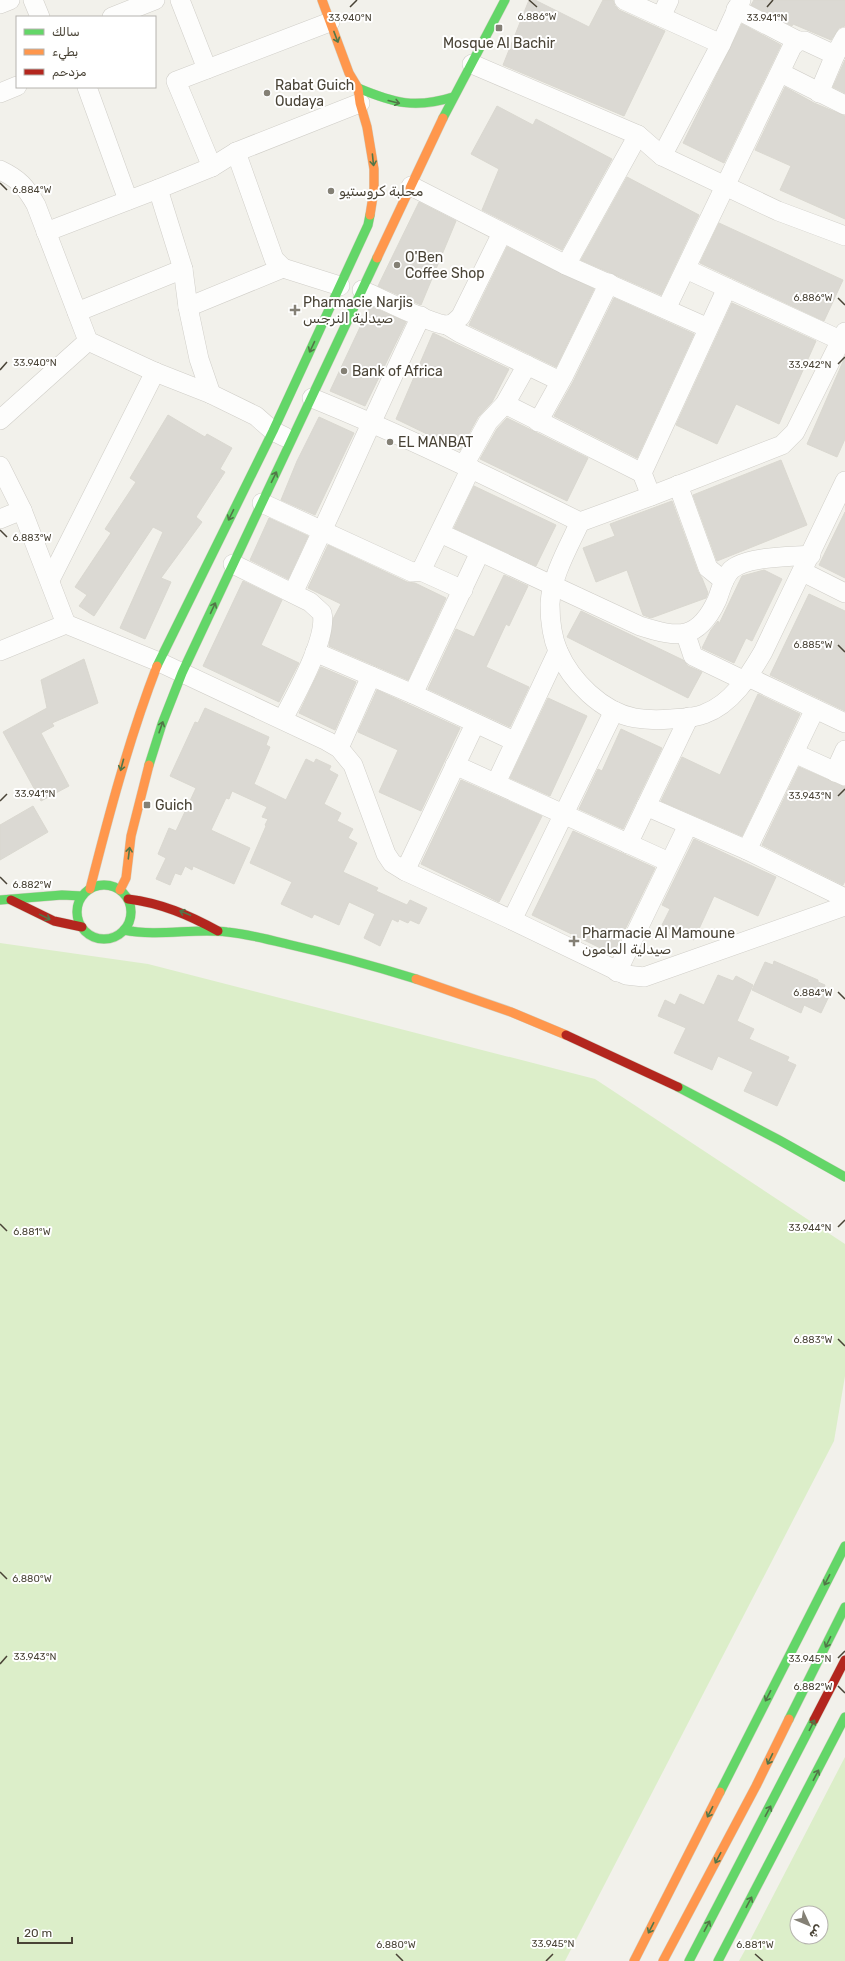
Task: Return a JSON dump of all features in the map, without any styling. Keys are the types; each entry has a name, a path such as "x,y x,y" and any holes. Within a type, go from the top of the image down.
{"main road":[{"path":"90,889 125,753 143,700 159,662 273,431 368,225 374,190 372,148 359,95 349,73 322,0"},
{"path":"120,890 126,878 131,836 147,770 162,724 182,673 453,97 505,0"},
{"path":"359,95 412,105 426,105 453,97"},
{"path":"83,878 97,860"},
{"path":"53,895 75,885"},
{"path":"102,885 109,885 120,890 128,899 131,913 128,925 118,935 102,939 95,937 82,927 77,915 79,902 82,896 90,889 102,885"},
{"path":"0,900 72,894 82,896"},
{"path":"128,899 145,901 183,912 219,931"},
{"path":"11,900 56,922 68,926 82,927"},
{"path":"124,930 150,933 219,931 342,957 439,985 491,1004 625,1059 689,1090 765,1130 845,1177"},
{"path":"634,1961 845,1546"},
{"path":"663,1961 756,1786 845,1608"},
{"path":"689,1961 845,1660"},
{"path":"718,1961 798,1810 845,1717"}],"street":[{"path":"0,4 10,0"},
{"path":"33,0 40,16"},
{"path":"115,16 155,0"},
{"path":"180,0 207,69"},
{"path":"624,0 721,44"},
{"path":"661,17 669,0"},
{"path":"662,156 721,44 739,4 798,41 805,41 835,56"},
{"path":"212,167 176,81 330,22"},
{"path":"819,93 845,37"},
{"path":"666,308 781,73 792,47 798,41"},
{"path":"472,64 638,135 662,156 778,212 845,236"},
{"path":"781,73 845,105"},
{"path":"0,93 16,86"},
{"path":"87,88 128,200"},
{"path":"46,232 212,167 236,152 359,95"},
{"path":"566,265 638,135"},
{"path":"236,152 270,253 283,268 340,286"},
{"path":"0,170 15,177 27,189 36,205 88,341 155,372 211,394 256,416 273,431 291,441"},
{"path":"411,186 566,265 666,308 708,328"},
{"path":"158,189 183,270 188,307 199,359 211,394"},
{"path":"447,325 455,322 460,316 502,233"},
{"path":"188,307 283,268"},
{"path":"686,269 727,288 843,336 797,427 782,446 580,522 553,584 550,602 550,619 558,651 570,672 590,695 614,711 634,718 656,720 689,717 705,714 726,701 747,679 763,652 803,572 845,481"},
{"path":"77,312 183,270"},
{"path":"538,422 609,283"},
{"path":"642,473 727,288"},
{"path":"362,290 431,321 447,325 460,333 560,381"},
{"path":"293,593 324,530 370,422 420,316"},
{"path":"0,420 88,341"},
{"path":"421,571 440,533 488,422 505,404 527,365"},
{"path":"50,580 155,372"},
{"path":"312,398 468,466 580,522"},
{"path":"505,404 538,422 642,473 651,496"},
{"path":"0,466 22,510 66,624"},
{"path":"678,485 708,568 724,581"},
{"path":"262,503 324,530 412,572 421,571 463,590"},
{"path":"0,519 22,510"},
{"path":"440,533 553,584 640,626 660,632 686,635 695,629 708,616 724,581 732,570 748,562 811,555"},
{"path":"412,694 480,552"},
{"path":"233,564 310,602 322,613 322,628 315,652 284,719"},
{"path":"803,572 845,593"},
{"path":"0,651 66,624 159,662 284,719 339,748 353,766 386,854 392,863 405,871 512,920 617,972 635,977 644,977 845,906"},
{"path":"686,635 693,656 815,709 845,724"},
{"path":"496,783 558,651"},
{"path":"315,652 412,694 514,742"},
{"path":"339,748 371,676"},
{"path":"747,850 815,709"},
{"path":"512,920 562,814 614,711"},
{"path":"628,844 689,717"},
{"path":"405,871 475,724"},
{"path":"794,753 840,774 845,750"},
{"path":"455,765 669,862"},
{"path":"646,806 747,850 845,898"},
{"path":"617,972 688,825"}],"green space":[{"path":"0,943 148,964 595,1079 845,1244 845,1376 834,1441 565,1961 0,1961"},
{"path":"845,1757 845,1961 739,1961"}],"building":[{"path":"529,0 535,0 589,27 603,0 613,0 615,6 619,10 665,31 624,116 503,65"},
{"path":"754,0 845,0 845,26 839,28 831,40 793,24 792,26 751,5"},
{"path":"742,24 781,45 724,163 683,143"},
{"path":"845,60 845,93 833,87"},
{"path":"785,87 814,103 845,116 845,219 780,190 791,166 755,150"},
{"path":"497,106 533,125 536,119 612,159 562,250 482,210 499,169 471,154"},
{"path":"627,177 699,215 661,295 581,260"},
{"path":"419,202 456,221 421,305 378,286"},
{"path":"719,223 843,280 824,321 700,263"},
{"path":"507,247 594,289 556,367 469,325"},
{"path":"614,298 694,334 637,458 554,416 573,382"},
{"path":"732,303 816,341 779,424 736,404 717,444 676,425"},
{"path":"370,306 406,322 365,406 330,391"},
{"path":"433,333 509,369 492,402 478,417 460,450 396,419"},
{"path":"845,357 845,439 837,457 807,444"},
{"path":"168,415 205,437 207,434 232,448 220,469 225,472 196,517 202,522 161,578 171,582 145,639 120,628 163,532 153,527 94,616 79,606 87,595 75,587 111,533 105,529 136,482 130,478"},
{"path":"319,417 354,433 315,515 281,500 297,461"},
{"path":"507,418 588,458 567,501 480,459 497,429"},
{"path":"781,460 807,525 717,561 693,495"},
{"path":"474,486 556,525 536,566 454,528"},
{"path":"672,501 698,572 708,593 706,598 651,618 643,615 627,570 596,582 583,548 615,536 610,524"},
{"path":"845,512 845,578 819,565"},
{"path":"269,518 308,536 288,579 250,560"},
{"path":"328,545 407,582 415,583 446,598 408,680 329,646 333,619 341,604 308,588"},
{"path":"764,570 782,579 752,641 746,638 734,663 702,648 711,630 718,621 719,624 742,576"},
{"path":"504,575 528,586 509,626 506,624 486,667 529,687 510,727 428,689 456,629 474,637"},
{"path":"243,581 282,600 261,645 299,663 279,702 203,666"},
{"path":"809,594 845,611 845,711 770,675"},
{"path":"581,611 683,660 688,666 702,672 688,698 567,637"},
{"path":"84,659 98,703 52,723 54,726 41,733 69,786 41,801 3,732 47,708 41,680"},
{"path":"321,667 356,682 335,730 299,713"},
{"path":"377,690 460,728 421,811 379,792 398,750 358,732"},
{"path":"758,694 800,714 742,836 661,801 682,757 720,775"},
{"path":"548,698 587,716 550,796 510,778"},
{"path":"205,708 269,737 266,745 270,747 254,784 286,800 306,759 314,763 316,759 331,766 329,770 338,775 324,804 341,813 337,821 353,829 348,838 357,843 343,872 378,888 376,891 407,905 410,900 427,908 419,924 410,920 408,923 399,919 398,922 392,919 380,946 364,938 375,914 349,902 339,925 314,914 312,918 281,904 292,882 250,863 266,826 265,825 268,819 262,817 267,807 232,791 229,799 226,798 211,830 250,848 234,884 193,866 192,870 185,866 181,875 175,873 170,885 156,879 166,858 158,854 169,828 176,831 196,788 170,776 195,722 198,723"},
{"path":"621,729 662,748 623,829 579,809 598,769 602,771"},
{"path":"799,767 845,787 845,881 843,885 762,845"},
{"path":"461,780 542,816 499,902 421,864"},
{"path":"33,806 48,832 0,860 0,825"},
{"path":"573,831 655,868 613,954 532,915"},
{"path":"694,839 776,877 758,916 714,896 694,940 662,925 670,909 662,905"},
{"path":"774,961 818,980 818,982 825,985 824,988 831,992 821,1013 804,1005 801,1013 752,990 765,962 773,965"},
{"path":"718,975 733,981 736,976 753,985 737,1021 754,1029 749,1039 789,1057 787,1061 796,1065 777,1106 744,1091 753,1072 718,1056 712,1070 674,1053 686,1028 658,1016 665,1000 675,1005 680,994 704,1005"}],"traffic: fast":[{"path":"443,118 505,0"},
{"path":"358,88 394,101 405,103 427,103 453,97"},
{"path":"157,666 273,431 368,225 370,215"},
{"path":"149,765 162,724 182,673 377,258"},
{"path":"104,885 114,887 123,893 129,902 131,912 129,922 123,931 114,937 104,939 94,937 85,931 79,922 77,912 79,902 85,893 94,887 104,885"},
{"path":"0,900 62,895 82,896"},
{"path":"124,930 150,933 214,931 242,934 336,956 416,979"},
{"path":"678,1087 779,1140 845,1177"},
{"path":"720,1792 845,1546"},
{"path":"789,1719 845,1607"},
{"path":"718,1961 845,1717"},
{"path":"689,1961 814,1720"}],"traffic: slow":[{"path":"322,0 349,73 358,88 360,103 367,127 374,169 374,190 370,215"},
{"path":"377,258 443,118"},
{"path":"90,889 120,777 137,721 157,666"},
{"path":"120,890 126,878 131,836 149,765"},
{"path":"416,979 511,1012 566,1035"},
{"path":"663,1961 756,1786 789,1719"},
{"path":"634,1961 720,1792"}],"traffic: jam":[{"path":"128,899 152,903 174,910 218,931"},
{"path":"11,900 54,921 82,927"},
{"path":"566,1035 678,1087"},
{"path":"814,1720 845,1660"}],"place":[{"name":"Mosque Al Bachir","path":"499,28"},
{"name":"Rabat Guich Oudaya","path":"267,93"},
{"name":"محلبة كروستيو","path":"331,191"},
{"name":"O'Ben Coffee Shop","path":"397,265"},
{"name":"Pharmacie Narjis صيدلية النرجس","path":"295,310"},
{"name":"Bank of Africa","path":"344,371"},
{"name":"EL MANBAT","path":"390,442"},
{"name":"Guich","path":"147,805"},
{"name":"Pharmacie Al Mamoune صيدلية المامون","path":"574,941"}]}
